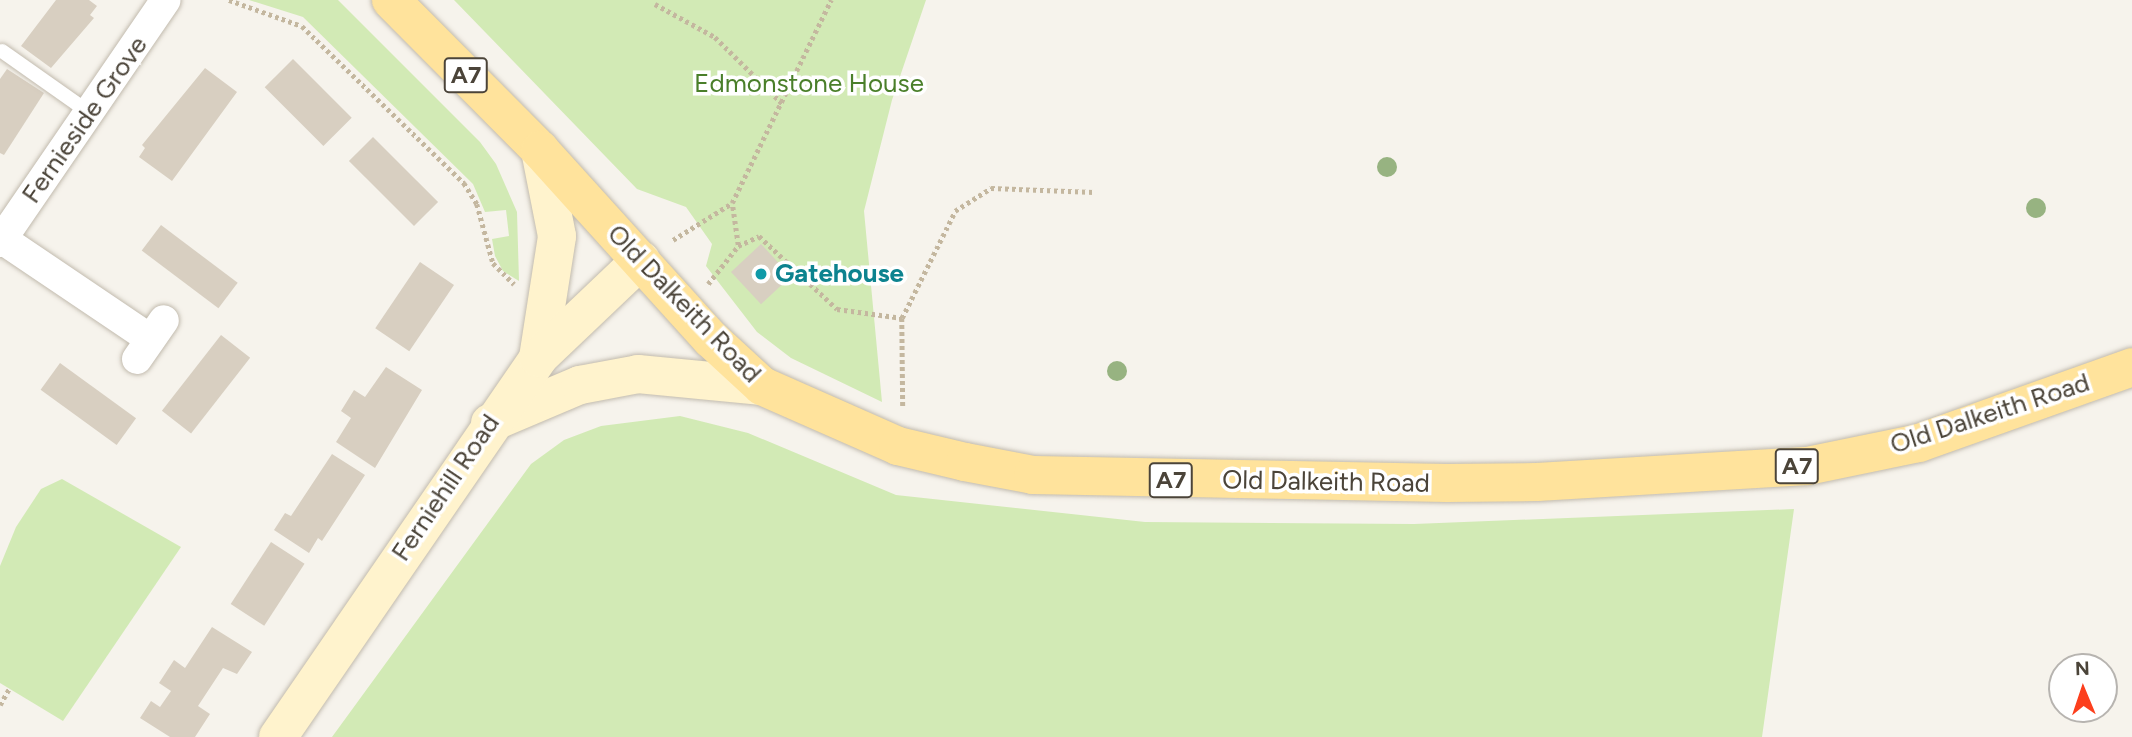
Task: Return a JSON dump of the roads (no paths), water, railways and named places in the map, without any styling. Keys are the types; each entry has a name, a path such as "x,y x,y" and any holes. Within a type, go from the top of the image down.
{"main road":[{"name":"Old Dalkeith Road","path":"391,0 540,150 711,339 762,386 898,446 1033,475 1138,479 1537,482 1780,468 1919,443 2132,367"},
{"path":"538,358 551,291 557,236 540,150"},
{"name":"Ferniehill Road","path":"278,737 488,424 538,358 641,260"},
{"path":"488,424 580,385 638,374 762,386"}],"street":[{"name":"Fernieside Grove","path":"150,339 1,240 166,0"}],"lane":[{"path":"2,51 90,113"}],"place":[{"name":"Gatehouse","path":"761,274"}],"park label":[{"name":"Edmonstone House","path":"809,84"}]}
